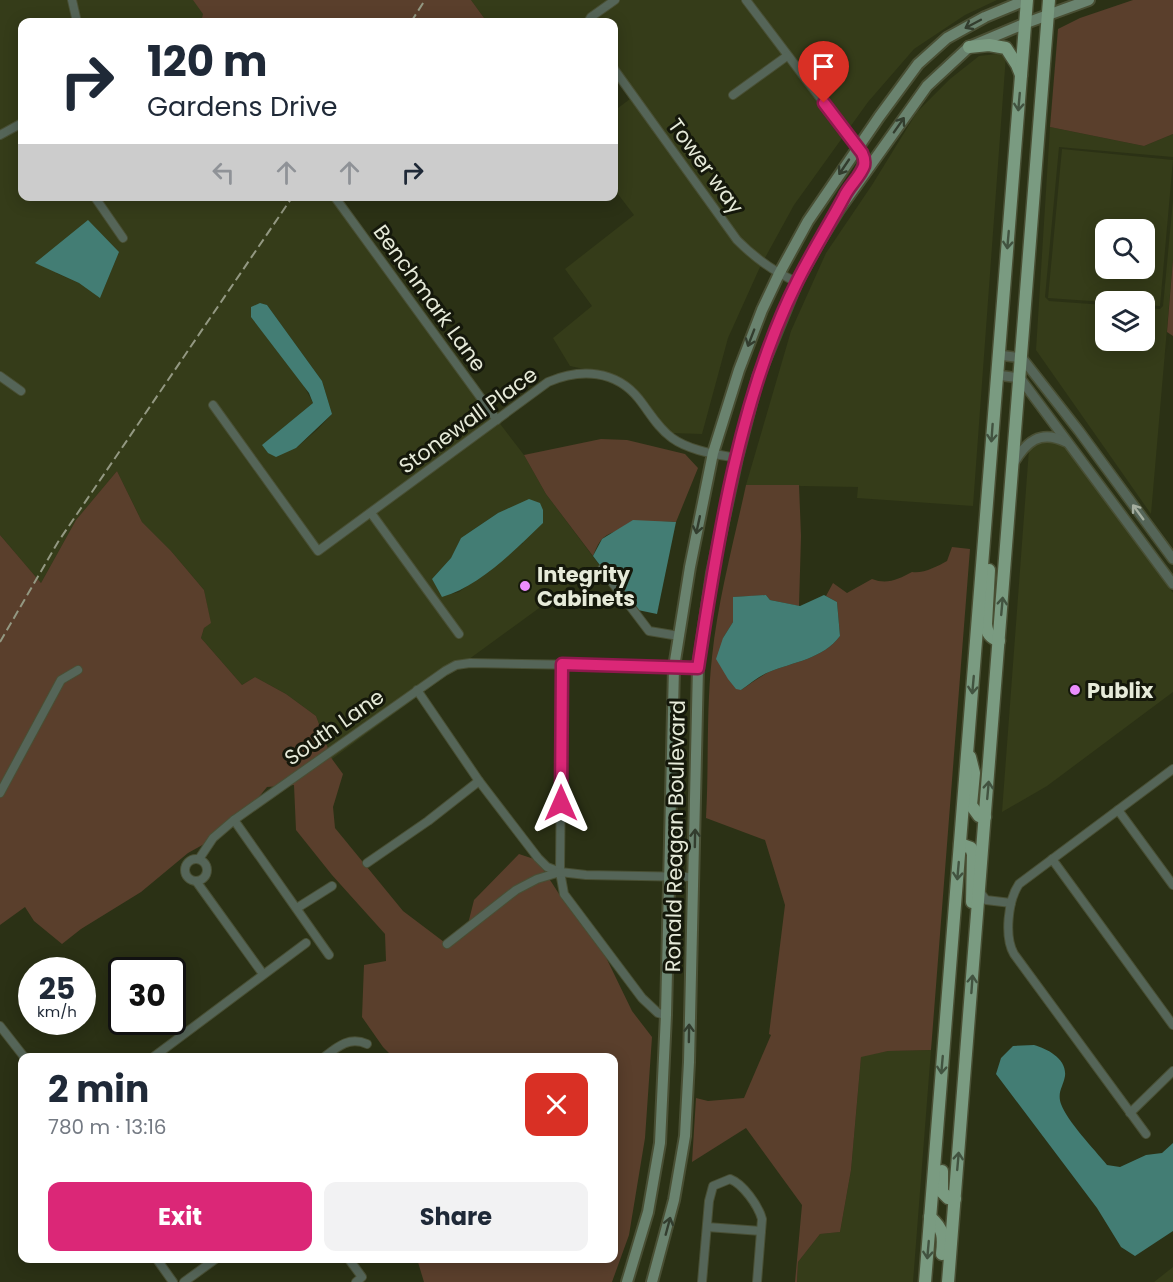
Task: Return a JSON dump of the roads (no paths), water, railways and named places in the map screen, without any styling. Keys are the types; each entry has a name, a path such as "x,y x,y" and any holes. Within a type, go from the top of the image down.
{"main road":[{"path":"925,1282 1027,0"},
{"name":"Ronald Reagan Boulevard","path":"627,1282 648,1212 660,1143 666,1015 674,667 690,567 713,453 739,370 762,310 779,274 808,221 858,148 918,64 947,38 985,17 1027,0"},
{"path":"948,1282 1049,0"},
{"name":"Ronald Reagan Boulevard","path":"652,1282 674,1200 685,1136 689,1062 698,668 712,573 737,458 758,377 797,282 838,211 927,86 969,47 1089,0"},
{"path":"969,47 989,45 1006,48 1017,65 1021,77"},
{"path":"838,211 844,196 864,166 864,159 858,148"},
{"path":"984,543 989,562 987,633 999,641"},
{"path":"968,750 974,773 971,805 979,816 985,817"},
{"path":"960,844 971,848 974,854 972,909 978,916"},
{"path":"937,1129 942,1143 942,1192 948,1198 955,1199"},
{"path":"930,1217 941,1227 943,1233 940,1282"}],"street":[{"path":"72,0 76,18"},
{"path":"590,18 615,0"},
{"path":"746,0 858,148"},
{"path":"734,95 787,56"},
{"name":"Tower way","path":"618,75 737,240 779,274 797,282"},
{"path":"0,135 18,125"},
{"path":"97,201 123,238"},
{"name":"Benchmark Lane","path":"338,201 497,420"},
{"path":"999,355 1022,358 1173,559"},
{"name":"Stonewall Place","path":"213,405 318,551 549,382 580,372 614,379 628,388 662,429 688,447 737,458"},
{"path":"997,375 1020,378 1173,584"},
{"path":"0,376 21,391"},
{"path":"1013,464 1030,442 1052,437 1066,442"},
{"path":"1108,498 1121,488"},
{"path":"371,513 459,634"},
{"path":"602,569 649,631 679,636"},
{"name":"South Lane","path":"199,859 213,838 234,820 417,690 456,665 470,663 562,664"},
{"path":"666,1015 658,1012 642,998 564,894 560,872 562,664 698,668"},
{"path":"0,793 61,680 78,670"},
{"path":"417,690 479,781 538,858 548,867 560,872"},
{"path":"1146,1134 1014,954 1008,941 1012,896 1019,884 1173,770"},
{"path":"367,863 428,821 479,781"},
{"path":"1118,810 1173,885"},
{"path":"234,820 329,955"},
{"path":"196,881 203,879 208,870 206,863 199,859 188,862 185,869 187,876 196,881 263,974"},
{"path":"1052,859 1173,1025"},
{"path":"447,944 516,890 537,879 560,872 694,877"},
{"path":"297,908 332,886"},
{"path":"980,892 986,900 1011,903"},
{"path":"159,1053 306,943"},
{"path":"0,1026 21,1053"},
{"path":"330,1053 348,1041 359,1040 367,1044"},
{"path":"1130,1113 1173,1071"},
{"path":"710,1282 702,1282 709,1201 713,1186 730,1179 737,1182 760,1212 762,1219 757,1282"},
{"path":"707,1227 761,1231"},
{"path":"160,1263 173,1282"},
{"path":"184,1282 210,1263"},
{"path":"351,1263 361,1280"}],"water":[{"path":"88,220 119,252 100,298 79,283 35,263"},
{"path":"260,303 267,305 322,381 332,414 296,448 276,457 268,453 262,445 313,403 309,393 251,317 251,307"},
{"path":"529,499 540,503 543,510 543,523 483,576 470,585 442,597 432,579 451,558 461,538 498,513"},
{"path":"633,520 676,522 657,614 633,609 593,556 602,539"},
{"path":"766,595 770,600 800,606 824,595 837,602 840,636 833,644 816,655 765,674 741,690 736,689 716,659 723,638 733,622 733,597"},
{"path":"1034,1045 1045,1049 1060,1060 1065,1070 1060,1093 1064,1111 1107,1165 1120,1167 1146,1155 1162,1153 1173,1143 1173,1231 1135,1256 1121,1247 1097,1208 996,1074 1001,1058 1013,1046"}],"railway":[{"path":"414,18 425,0"},
{"path":"0,642 58,542 290,201"}],"place":[{"name":"Integrity Cabinets","path":"525,586"},
{"name":"Publix","path":"1075,690"}]}
